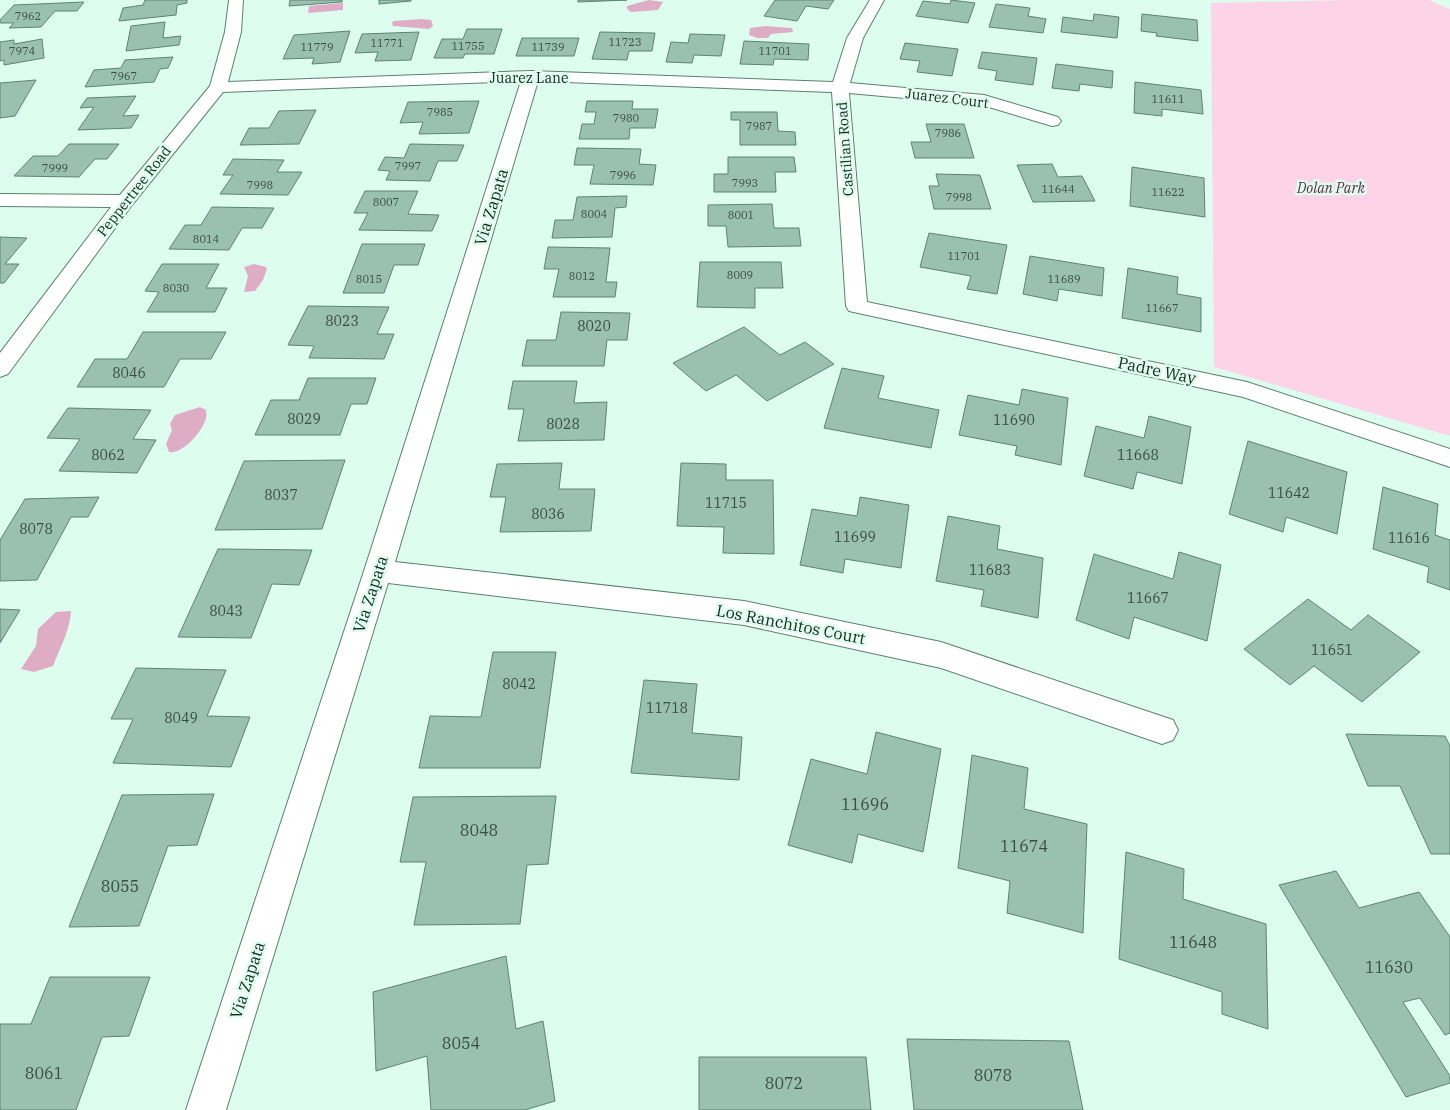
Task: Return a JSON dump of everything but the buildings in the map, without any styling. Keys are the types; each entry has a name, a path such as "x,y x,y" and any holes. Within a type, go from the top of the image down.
{"street":[{"name":"Peppertree Road","path":"0,369 125,202 218,87 233,32 236,0"},
{"name":"Castilian Road","path":"857,306 840,87 854,38 878,0"},
{"name":"Juarez Lane","path":"218,87 531,76 840,87"},
{"name":"Via Zapata","path":"206,1110 378,571 531,76"},
{"name":"Juarez Court","path":"840,87 984,100 1052,121"},
{"path":"0,200 125,202"},
{"name":"Padre Way","path":"857,306 1247,390 1450,458"},
{"name":"Los Ranchitos Court","path":"378,571 744,613 941,655 1162,730"}],"green space":[{"name":"Dolan Park","path":"1429,0 1450,9 1450,436 1214,367 1211,3"}],"shaded area":[{"path":"649,0 663,2 658,10 631,12 627,9 627,6"},
{"path":"343,3 343,10 308,13 309,6"},
{"path":"431,20 433,26 429,29 393,26 392,23 394,21"},
{"path":"765,26 792,28 793,32 771,34 768,38 757,38 749,35 750,28"},
{"path":"254,264 266,267 267,269 263,280 255,291 244,292 248,276 244,267"},
{"path":"200,407 206,410 201,429 186,446 180,450 169,452 166,444 172,430 170,424 175,415"},
{"path":"71,611 67,632 53,666 34,672 21,669 36,646 38,629 56,612"}]}
